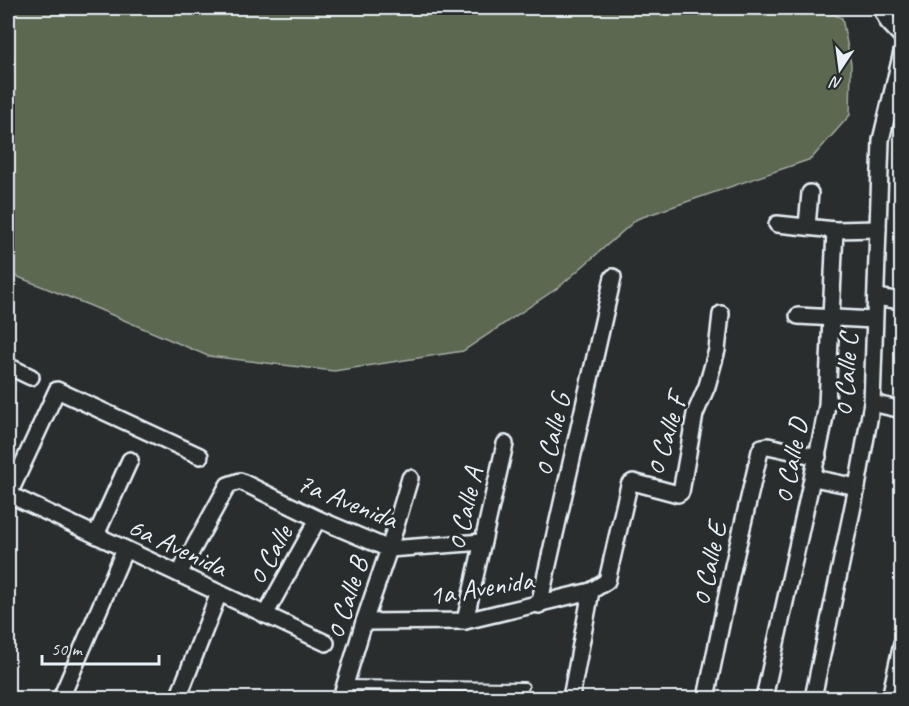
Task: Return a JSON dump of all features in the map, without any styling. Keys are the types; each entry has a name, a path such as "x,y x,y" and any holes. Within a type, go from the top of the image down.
{"street":[{"path":"881,8 888,22 902,37"},
{"name":"0 Calle C","path":"813,699 872,403 881,140 902,52"},
{"path":"807,226 810,193"},
{"path":"777,224 835,230 878,229"},
{"name":"0 Calle D","path":"764,699 814,478 826,405 835,230"},
{"name":"0 Calle G","path":"539,605 613,277"},
{"path":"876,297 902,301"},
{"name":"0 Calle F","path":"571,699 598,588 607,581 629,485 633,482 678,494 681,492 695,414 707,386 717,350 721,314"},
{"path":"798,316 874,320"},
{"path":"8,366 32,377"},
{"path":"8,494 58,390 200,456"},
{"path":"872,403 902,410"},
{"name":"0 Calle A","path":"465,621 505,444"},
{"name":"0 Calle E","path":"706,699 733,566 760,451 762,447 768,446 818,457"},
{"path":"96,535 130,460"},
{"name":"0 Calle B","path":"344,692 410,478"},
{"path":"814,478 857,487"},
{"name":"7a Avenida","path":"179,574 228,485 240,481 318,519 389,549 483,542"},
{"name":"6a Avenida","path":"8,494 326,643"},
{"name":"0 Calle","path":"265,615 318,519"},
{"path":"62,699 125,549"},
{"name":"1a Avenida","path":"364,622 465,621 539,605 598,588"},
{"path":"178,699 219,593"},
{"path":"890,699 902,643"}],"lane":[{"path":"344,692 525,687"}],"green space":[{"path":"8,8 415,8 426,10 441,8 820,8 842,18 851,64 850,115 811,159 637,219 559,287 463,351 334,371 208,356 8,273"}]}
